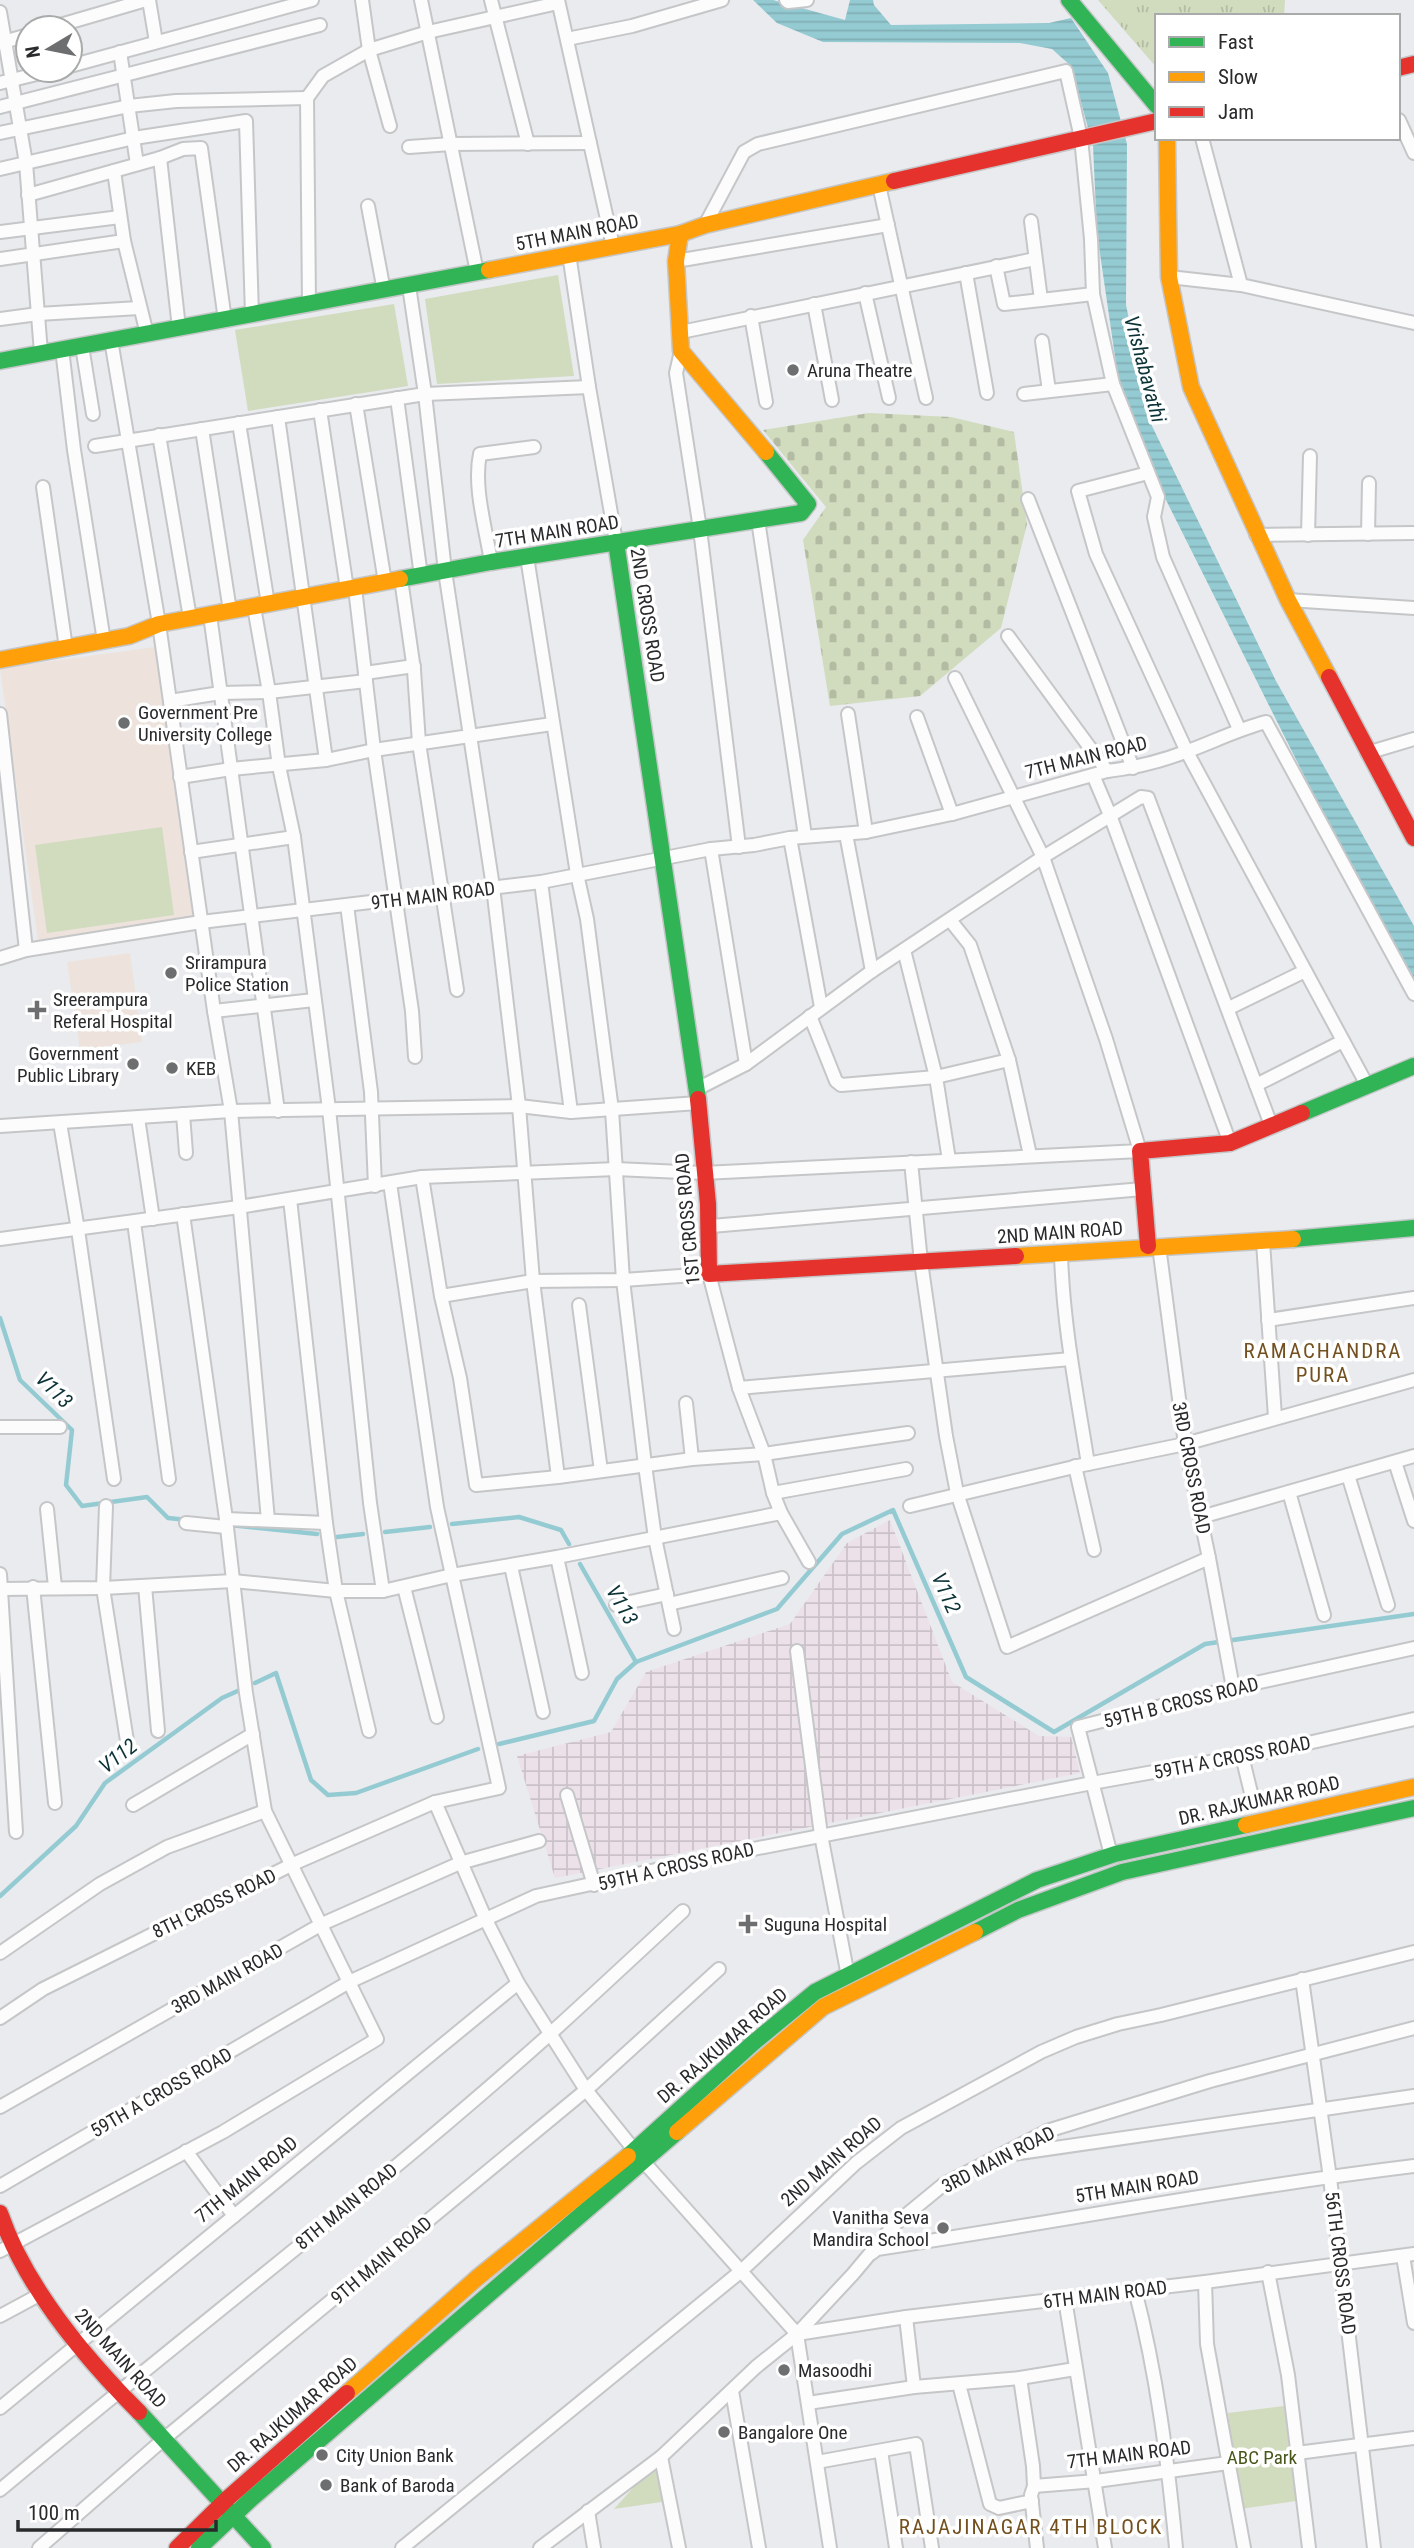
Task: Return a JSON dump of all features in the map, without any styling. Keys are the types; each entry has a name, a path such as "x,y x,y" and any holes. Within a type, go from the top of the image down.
{"street":[{"path":"84,18 147,0 156,42"},
{"path":"84,62 312,0"},
{"path":"362,0 369,50 390,126"},
{"path":"421,0 477,272"},
{"path":"491,0 528,144"},
{"path":"567,38 632,26 722,0"},
{"path":"786,0 807,0"},
{"path":"1069,0 1155,104"},
{"path":"309,304 307,98 323,76 369,50 428,32 558,1 613,246"},
{"path":"0,12 6,82 16,104 26,163 41,353"},
{"path":"0,107 320,25"},
{"path":"120,52 137,164"},
{"path":"705,225 744,152 758,144 1066,71 1081,138 1091,239 1093,294 1113,384 1158,497 1154,517 1163,557 1239,729"},
{"path":"0,133 129,106 176,101 307,98"},
{"path":"0,169 134,138 246,121 252,315"},
{"name":"5TH MAIN ROAD","path":"0,361 680,234 705,225 1150,122"},
{"path":"1400,122 1414,153"},
{"path":"1167,140 1169,277 1191,387 1256,535 1288,600 1414,838"},
{"path":"1203,140 1241,285"},
{"path":"409,147 451,144 590,144"},
{"path":"29,195 183,149 201,148 225,320"},
{"path":"160,158 179,328"},
{"path":"114,171 124,241 147,334"},
{"path":"879,185 926,398"},
{"path":"368,205 384,290"},
{"path":"0,232 120,217"},
{"path":"1031,221 1041,300"},
{"path":"676,261 888,225"},
{"path":"680,234 676,261 681,351 676,373 700,529 739,847"},
{"path":"0,259 124,241"},
{"name":"2ND CROSS ROAD","path":"569,254 616,542 663,858"},
{"path":"681,332 1035,259"},
{"path":"996,266 1004,304 1093,294"},
{"path":"966,273 987,393"},
{"path":"1169,277 1241,285 1414,323"},
{"path":"409,286 425,394 445,571 493,887 519,1106 533,1280 558,1477"},
{"path":"865,293 889,398"},
{"path":"814,304 831,400"},
{"path":"0,319 139,308"},
{"path":"751,316 766,402"},
{"path":"111,340 159,624 214,1011 231,1111 268,1520"},
{"path":"1042,341 1049,391"},
{"path":"82,346 93,414"},
{"path":"62,349 74,450 104,641"},
{"name":"7TH MAIN ROAD","path":"0,660 129,636 159,624 491,562 801,513 808,504 681,351"},
{"path":"1024,394 1113,384"},
{"path":"95,446 425,394 589,387"},
{"path":"397,398 421,576"},
{"path":"356,404 393,581 414,666 419,743 457,990"},
{"path":"320,410 365,677 412,1011 415,1057"},
{"path":"278,417 327,760"},
{"path":"239,423 278,765 294,837 329,1109 370,1503 383,1591"},
{"path":"202,429 230,611"},
{"path":"159,435 190,618"},
{"path":"491,562 481,497 478,465 480,454 534,447"},
{"path":"1308,535 1310,456"},
{"path":"1148,473 1078,491 1096,554 1187,752 1367,1085"},
{"path":"1368,534 1369,483"},
{"path":"43,487 66,648"},
{"path":"1028,499 1133,768"},
{"path":"758,520 805,836"},
{"path":"1256,535 1414,533"},
{"path":"527,557 552,724 587,919 612,1110 623,1280 645,1465 655,1538 674,1629"},
{"path":"1288,600 1414,608"},
{"path":"210,615 278,1111"},
{"path":"1008,636 1107,771"},
{"path":"170,701 220,694 316,687 414,666"},
{"path":"955,678 1044,857 1106,1039 1140,1151 1143,1189 1154,1246"},
{"path":"0,714 26,950"},
{"path":"848,714 866,832"},
{"path":"917,717 952,814"},
{"name":"7TH MAIN ROAD","path":"663,858 805,836 866,832 952,814 1107,771 1133,768 1187,752 1239,729 1266,722 1414,994"},
{"path":"180,777 327,760 374,750 552,724"},
{"path":"1367,753 1414,738"},
{"path":"1093,775 1230,1143"},
{"path":"0,1126 231,1111 519,1106 571,1112 612,1110 697,1096 746,1064 872,971 1044,857 1141,797 1148,798 1271,1125"},
{"path":"846,834 872,971"},
{"path":"191,852 294,837"},
{"path":"790,838 821,1007"},
{"path":"710,849 746,1064"},
{"name":"9TH MAIN ROAD","path":"0,958 26,950 201,922 541,881 663,858"},
{"name":"1ST CROSS ROAD","path":"663,858 697,1096 710,1226 709,1274 739,1388 764,1454 773,1493 781,1513 809,1562"},
{"path":"541,881 571,1112"},
{"path":"347,905 359,985 371,1108 375,1185"},
{"path":"950,920 970,945 1009,1060 1031,1155"},
{"path":"904,950 936,1077 949,1160"},
{"path":"1229,1008 1305,971"},
{"path":"214,1011 314,1000"},
{"path":"810,1016 839,1084 936,1077 1009,1060"},
{"path":"1256,1085 1343,1041"},
{"path":"0,1239 239,1207 422,1177 616,1170 703,1173 1140,1151 1230,1143 1414,1066"},
{"path":"183,1114 186,1153"},
{"path":"138,1118 153,1219"},
{"path":"60,1123 114,1479"},
{"path":"911,1162 921,1262 957,1493 1007,1647 1209,1559"},
{"path":"422,1177 441,1296 460,1378 475,1485 558,1477 692,1458 764,1454 908,1433"},
{"path":"390,1183 437,1507 452,1575"},
{"path":"710,1226 1143,1189"},
{"path":"290,1199 336,1591 369,1731"},
{"path":"5,2248 223,2132 377,2039 265,1811 183,1214"},
{"path":"134,1222 169,1479"},
{"name":"2ND MAIN ROAD","path":"709,1274 1061,1254 1154,1246 1263,1242 1414,1228"},
{"path":"1263,1242 1275,1417"},
{"name":"3RD CROSS ROAD","path":"1154,1246 1185,1444 1233,1688"},
{"path":"1061,1254 1081,1465 1094,1550"},
{"path":"441,1296 533,1280 623,1280 709,1274"},
{"path":"1268,1321 1414,1298"},
{"path":"579,1305 601,1471"},
{"path":"739,1388 1071,1359"},
{"path":"910,1506 1081,1465 1185,1444 1414,1380"},
{"path":"686,1403 692,1458"},
{"path":"0,1427 60,1427"},
{"path":"1201,1517 1414,1457"},
{"path":"1395,1462 1414,1521"},
{"path":"773,1493 906,1469"},
{"path":"1348,1475 1388,1605"},
{"path":"1289,1492 1324,1615"},
{"path":"106,1506 103,1588 127,1741"},
{"path":"47,1509 55,1587"},
{"path":"1,1589 103,1588 233,1581 336,1591 383,1591 452,1575 781,1513"},
{"path":"186,1523 268,1520 326,1523"},
{"path":"557,1557 582,1673"},
{"path":"511,1566 543,1712"},
{"path":"0,1574 16,1832"},
{"name":"8TH CROSS ROAD","path":"0,2018 43,1989 293,1864 435,1802 499,1788 452,1575"},
{"path":"616,1605 668,1599 782,1578"},
{"path":"145,1586 158,1731"},
{"path":"33,1587 55,1803"},
{"path":"404,1587 437,1717"},
{"name":"59TH B CROSS ROAD","path":"1111,1855 1078,1727 1414,1647"},
{"path":"797,1651 821,1835 848,1976"},
{"name":"59TH A CROSS ROAD","path":"0,2186 349,1982 536,1896 821,1835 1242,1756 1414,1720"},
{"path":"133,1805 253,1734"},
{"path":"1242,1756 1253,1801"},
{"name":"DR. RAJKUMAR ROAD","path":"638,2156 752,2043 816,1992 870,1962 1037,1880 1111,1855 1414,1787"},
{"path":"567,1795 594,1885"},
{"path":"435,1802 486,1920 518,1983 586,2090 638,2156 797,2334 830,2548"},
{"name":"DR. RAJKUMAR ROAD","path":"177,2548 231,2506 477,2278 638,2156 823,2007 1018,1910 1122,1872 1414,1808"},
{"path":"0,1953 100,1884 167,1847 265,1811"},
{"name":"3RD MAIN ROAD","path":"0,2106 322,1924 460,1863 540,1842"},
{"name":"8TH MAIN ROAD","path":"0,2490 372,2186 550,2034 683,1911"},
{"name":"2ND MAIN ROAD","path":"402,2548 740,2272 856,2163 885,2139 932,2109 1041,2052 1118,2024 1414,1952"},
{"name":"9TH MAIN ROAD","path":"39,2548 165,2438 586,2090 719,1969"},
{"name":"56TH CROSS ROAD","path":"1302,1979 1330,2178 1374,2548"},
{"name":"7TH MAIN ROAD","path":"0,2408 518,1983"},
{"name":"3RD MAIN ROAD","path":"540,2548 661,2457 797,2334 894,2225 944,2184 1047,2131 1210,2081 1414,2028"},
{"path":"996,2156 1414,2096"},
{"path":"186,2151 234,2216"},
{"name":"5TH MAIN ROAD","path":"869,2255 877,2249 1083,2214 1414,2165"},
{"name":"2ND MAIN ROAD","path":"0,2214 5,2248 38,2295 118,2391 231,2506"},
{"path":"1409,2255 1414,2323"},
{"name":"6TH MAIN ROAD","path":"797,2334 906,2317 1409,2255"},
{"path":"1268,2272 1288,2375 1309,2548"},
{"path":"1205,2282 1207,2344 1244,2548"},
{"path":"1135,2290 1147,2341 1176,2548"},
{"path":"0,2316 38,2295"},
{"path":"1065,2299 1105,2548"},
{"path":"906,2317 914,2388"},
{"path":"808,2403 1075,2369"},
{"path":"1020,2378 1034,2486 1032,2501 1037,2548"},
{"path":"959,2384 990,2504 999,2508 1032,2501"},
{"path":"732,2391 759,2548"},
{"path":"1297,2453 1414,2438"},
{"path":"817,2462 916,2444 932,2548"},
{"path":"881,2451 896,2548"},
{"path":"661,2457 679,2548"},
{"name":"7TH MAIN ROAD","path":"1034,2486 1096,2481 1228,2463"},
{"path":"231,2506 263,2548"},
{"path":"231,2506 272,2548"},
{"name":"DR. RAJKUMAR ROAD","path":"198,2548 231,2506"},
{"path":"588,2511 594,2548"}],"shaded area":[{"path":"155,647 193,920 38,941 0,668"},
{"path":"130,953 142,1042 80,1050 67,962"},
{"path":"890,1520 952,1682 1039,1736 1071,1737 1080,1773 555,1878 517,1756 611,1732 646,1672 790,1624 847,1543"}],"green space":[{"path":"1098,0 1285,0 1284,14 1155,14 1155,66"},
{"path":"558,275 574,376 437,384 425,299"},
{"path":"394,304 408,386 248,411 235,330"},
{"path":"869,413 951,417 1014,432 1027,524 1001,628 920,696 830,706 803,540 826,507 763,430"},
{"path":"162,827 174,915 47,933 35,845"},
{"name":"ABC Park","path":"1284,2406 1296,2501 1240,2509 1228,2413"},
{"path":"661,2457 668,2501 614,2509"}],"water":[{"path":"753,0 773,0 845,20 850,0 873,0 874,5 891,25 1049,23 1071,18 1108,73 1127,144 1126,305 1152,426 1276,681 1414,926 1414,983 1375,917 1160,488 1119,384 1097,233 1093,146 1071,66 1052,49 1020,43 823,42 777,23"}],"waterway":[{"name":"V113","path":"0,1318 20,1380 72,1430 66,1485 82,1506 147,1497 168,1518 187,1520"},
{"name":"V112","path":"499,1744 594,1721 617,1679 636,1662 777,1609 842,1534 893,1510 966,1677 1054,1732 1205,1644 1414,1614"},
{"name":"V113","path":"452,1524 519,1517 561,1530 569,1544"},
{"name":"V113","path":"230,1525 317,1534"},
{"name":"V113","path":"385,1532 430,1527"},
{"name":"V113","path":"337,1537 363,1534"},
{"name":"V113","path":"580,1564 636,1662"},
{"name":"V112","path":"255,1683 276,1673 311,1780 328,1795 356,1793 478,1749"},
{"name":"V112","path":"0,1896 76,1826 105,1783 222,1698 242,1689"}],"traffic: fast":[{"path":"1069,0 1155,104"},
{"path":"0,361 489,270"},
{"path":"400,579 801,513 808,504 766,452"},
{"path":"616,542 698,1099"},
{"path":"1302,1113 1414,1066"},
{"path":"1293,1239 1414,1228"},
{"path":"975,1932 1018,1910 1122,1872 1414,1808"},
{"path":"628,2156 753,2043 815,1992 1037,1880 1115,1854 1246,1825"},
{"path":"199,2548 251,2499 677,2132"},
{"path":"139,2412 263,2548"}],"traffic: slow":[{"path":"1167,140 1169,277 1191,387 1288,600 1329,677"},
{"path":"489,270 680,234 705,225 894,181"},
{"path":"680,234 676,261 681,351 766,452"},
{"path":"0,660 129,636 159,624 400,579"},
{"path":"1016,1256 1293,1239"},
{"path":"1246,1825 1414,1787"},
{"path":"677,2132 823,2007 975,1932"},
{"path":"347,2393 477,2278 628,2156"}],"traffic: jam":[{"path":"1400,68 1414,64"},
{"path":"894,181 1155,121"},
{"path":"1329,677 1414,838"},
{"path":"698,1099 708,1204 709,1274 1016,1256"},
{"path":"1148,1246 1140,1151 1230,1143 1302,1113"},
{"path":"0,2213 25,2268 58,2320 97,2368 139,2412"},
{"path":"177,2548 228,2498 347,2393"}],"place":[{"name":"Aruna Theatre","path":"793,370"},
{"name":"Government Pre University College","path":"124,723"},
{"name":"Srirampura Police Station","path":"171,973"},
{"name":"Sreerampura Referal Hospital","path":"37,1010"},
{"name":"Government Public Library","path":"133,1064"},
{"name":"KEB","path":"172,1068"},
{"name":"Suguna Hospital","path":"748,1924"},
{"name":"Vanitha Seva Mandira School","path":"943,2228"},
{"name":"Masoodhi","path":"784,2370"},
{"name":"Bangalore One","path":"724,2432"},
{"name":"City Union Bank","path":"322,2455"},
{"name":"Bank of Baroda","path":"326,2485"}],"district":[{"name":"RAMACHANDRA PURA","path":"1323,1363"},
{"name":"RAJAJINAGAR 4TH BLOCK","path":"1031,2527"}],"water label":[{"name":"Vrishabavathi","path":"1145,369"}]}
